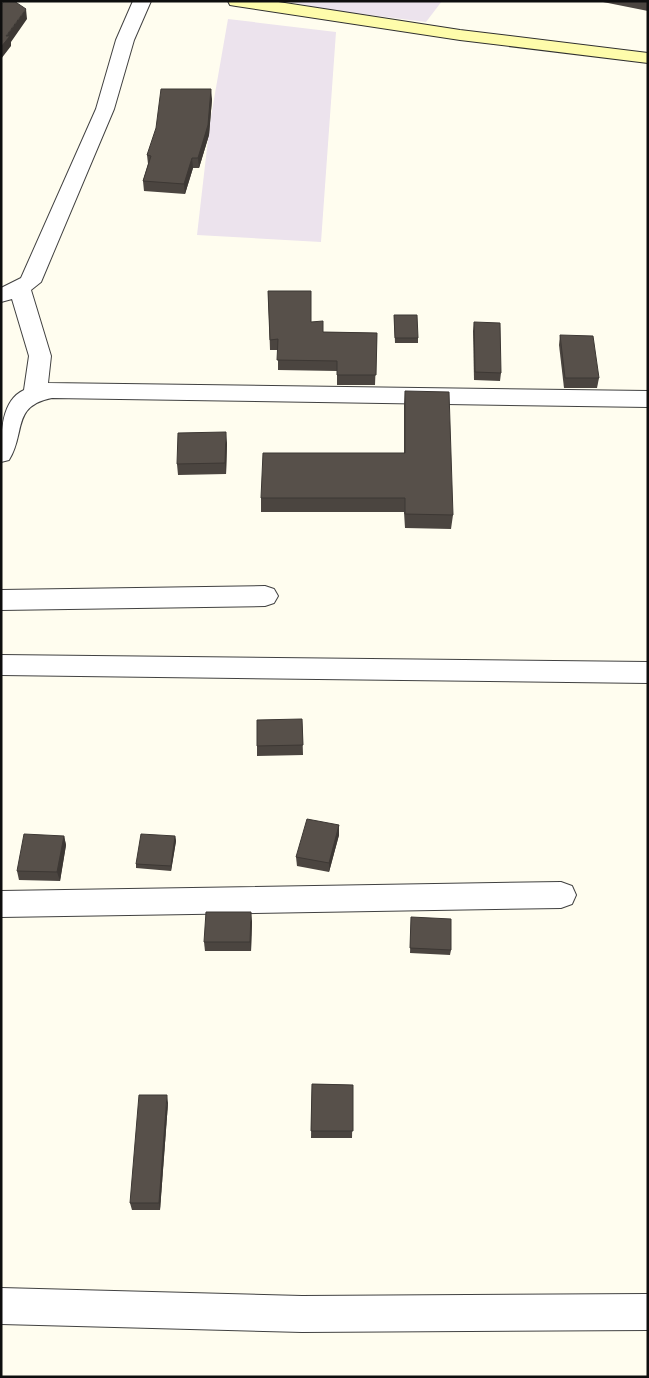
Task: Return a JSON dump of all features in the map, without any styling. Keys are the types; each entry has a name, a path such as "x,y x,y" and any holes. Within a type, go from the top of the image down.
{"street":[{"path":"34,392 40,356 10,292 30,282 105,109 125,40 142,1"},
{"path":"236,1 460,35 648,58"},
{"path":"1,454 16,404 23,397 34,392 52,390 648,399"},
{"path":"1,600 264,596"},
{"path":"1,665 648,673"},
{"path":"1,904 561,895"},
{"path":"1,1306 302,1314 648,1312"}],"shaded area":[{"path":"284,1 442,1 426,22 330,10"},
{"path":"228,19 336,32 321,242 197,235 210,122"}],"building":[{"path":"4,1 14,1 26,9 6,36 10,36 1,47 1,5"},
{"path":"161,89 211,89 208,125 198,158 192,158 184,184 143,181 151,156 147,155 156,128"},
{"path":"268,291 311,291 311,322 323,321 323,332 377,333 376,375 337,375 337,361 277,360 278,339 270,340"},
{"path":"394,315 417,315 418,338 395,338"},
{"path":"474,322 500,323 501,373 475,372"},
{"path":"560,335 593,336 599,378 565,378"},
{"path":"405,391 449,392 453,515 405,514 405,498 261,498 263,453 405,453"},
{"path":"226,432 225,463 177,464 178,433"},
{"path":"302,719 303,745 257,746 257,720"},
{"path":"307,819 339,825 329,863 296,857"},
{"path":"24,834 64,836 57,872 17,871"},
{"path":"141,834 175,836 171,866 136,864"},
{"path":"206,912 251,912 250,942 204,942"},
{"path":"411,917 451,919 451,950 410,948"},
{"path":"312,1084 353,1085 353,1131 311,1131"},
{"path":"139,1095 167,1095 159,1203 130,1203"}]}
